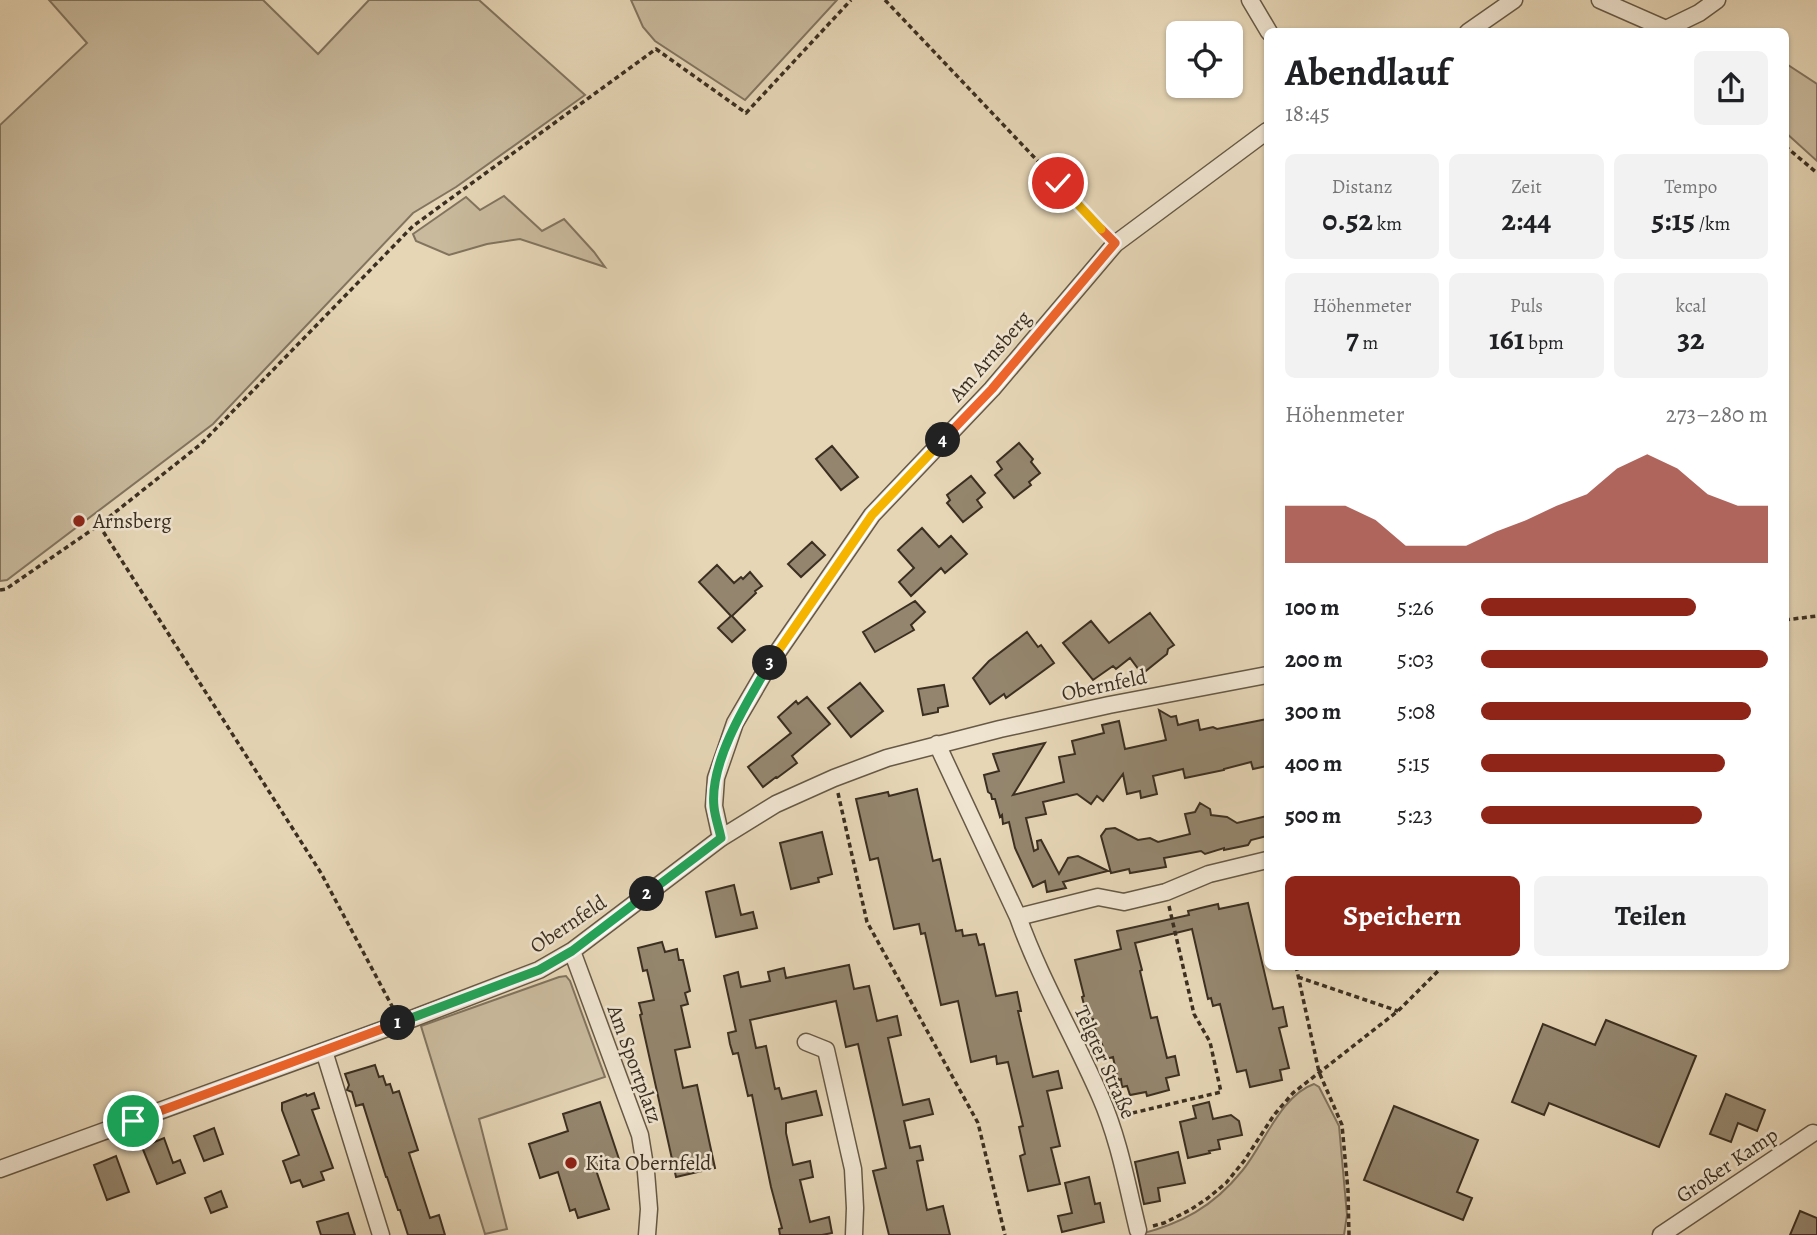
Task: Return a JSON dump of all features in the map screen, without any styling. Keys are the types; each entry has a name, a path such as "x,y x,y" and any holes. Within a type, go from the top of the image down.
{"street":[{"path":"1250,0 1267,28"},
{"path":"1474,28 1514,0"},
{"path":"1600,0 1664,28"},
{"path":"1668,28 1699,13 1717,0"},
{"name":"Am Arnsberg","path":"721,838 714,806 716,778 735,723 770,663 872,515 992,389 1115,243 1264,133"},
{"name":"Obernfeld","path":"0,1169 539,970 572,951 721,838 776,804 834,778 887,758 937,744 1109,705 1264,676"},
{"name":"Telgter Straße","path":"937,744 1101,1098 1117,1144 1138,1230"},
{"path":"1018,917 1098,898 1124,902 1166,892 1209,874 1264,861"},
{"name":"Am Sportplatz","path":"572,951 640,1135 649,1209 647,1235"},
{"path":"806,1042 826,1050 853,1169 854,1235"},
{"path":"324,1051 381,1235"},
{"name":"Großer Kamp","path":"1664,1234 1813,1133"}],"path":[{"path":"0,590 6,589 99,525 201,444 413,226 656,49 746,113 851,0"},
{"path":"885,0 1115,243"},
{"path":"1789,149 1817,173"},
{"path":"99,525 321,873 401,1023"},
{"path":"1789,620 1817,616"},
{"path":"834,778 867,922 978,1123 1004,1235"},
{"path":"1108,1119 1220,1092 1210,1042 1195,1014 1166,892"},
{"path":"1297,970 1319,1072 1342,1125 1349,1235"},
{"path":"1138,1230 1164,1223 1190,1210 1226,1183 1274,1115 1293,1093 1398,1011 1439,970"},
{"path":"1298,977 1398,1011"}],"shaded area":[{"path":"49,0 263,0 318,54 369,0 479,0 585,95 456,187 413,213 213,424 7,580 0,581 0,125 87,43"},
{"path":"631,0 837,0 745,100 655,41 643,27"},
{"path":"1789,66 1817,84 1817,161 1789,136"},
{"path":"504,196 542,231 564,219 605,267 520,239 487,244 449,255 416,241 413,234 466,197 480,210"},
{"path":"566,976 605,1077 479,1119 507,1229 485,1234 421,1026"},
{"path":"1314,1084 1319,1087 1339,1126 1347,1215 1344,1235 1137,1235 1182,1219 1220,1195 1250,1161 1282,1110 1302,1090"}],"building":[{"path":"1019,443 1033,459 1031,462 1040,473 1029,482 1031,485 1014,498 995,475 1002,469 997,462"},
{"path":"832,446 858,477 841,490 816,459"},
{"path":"971,476 985,493 977,500 982,507 963,522 947,503 950,500 947,495"},
{"path":"922,528 939,547 951,536 967,554 945,573 941,568 911,596 899,582 914,568 898,550"},
{"path":"812,542 825,555 801,577 788,564"},
{"path":"717,565 734,583 750,572 762,586 732,616 745,630 732,642 718,628 731,616 699,582"},
{"path":"915,601 925,612 911,625 914,630 875,652 863,632"},
{"path":"1150,613 1174,645 1142,674 1130,658 1116,669 1113,666 1093,680 1063,643 1091,621 1109,643"},
{"path":"1027,632 1054,663 1006,698 1004,694 990,704 973,678 989,661"},
{"path":"860,683 883,711 851,737 828,708"},
{"path":"944,685 948,706 938,708 938,712 923,715 918,689"},
{"path":"807,697 830,724 792,756 797,763 763,787 748,767 791,733 778,717 796,701 798,704"},
{"path":"1159,710 1171,717 1176,716 1178,725 1198,720 1200,730 1264,720 1264,767 1253,769 1251,762 1185,778 1183,769 1153,776 1157,794 1141,798 1140,791 1127,794 1123,774 1103,801 1097,796 1091,804 1077,794 1043,802 1046,814 1026,818 1034,851 1038,849 1037,841 1041,840 1059,874 1068,858 1078,856 1108,871 1063,882 1066,888 1047,892 1045,881 1033,887 1015,848 1009,822 1003,824 995,799 992,799 988,792 984,775 999,771 993,754 1045,743 1013,795 1064,782 1059,757 1075,754 1072,741 1104,733 1102,725 1119,721 1125,749 1166,740"},
{"path":"917,789 933,861 940,859 956,931 962,930 963,936 976,934 979,945 984,944 996,996 1017,992 1021,1011 1018,1011 1033,1077 1058,1071 1062,1088 1047,1091 1060,1146 1051,1148 1060,1184 1028,1191 1020,1156 1025,1154 1019,1127 1023,1126 1008,1062 997,1064 996,1056 971,1062 958,1001 941,1005 925,933 921,934 919,924 894,929 878,858 870,860 856,799 888,792 889,796"},
{"path":"1200,803 1210,809 1211,815 1227,817 1237,823 1264,817 1264,837 1251,840 1248,845 1205,854 1201,851 1164,858 1166,867 1111,873 1101,836 1106,829 1115,828 1138,840 1150,838 1158,842 1190,834 1185,814 1195,812"},
{"path":"822,832 832,874 818,878 819,882 791,889 780,843"},
{"path":"734,885 741,915 753,912 757,928 716,937 706,892"},
{"path":"1248,903 1273,1009 1283,1007 1287,1026 1279,1028 1289,1068 1280,1070 1282,1080 1250,1087 1246,1070 1237,1072 1220,1004 1213,1006 1211,998 1208,999 1192,929 1135,943 1151,1018 1157,1017 1167,1058 1175,1056 1179,1075 1166,1078 1169,1090 1147,1096 1146,1092 1130,1095 1127,1086 1122,1087 1121,1079 1118,1080 1113,1057 1106,1059 1102,1044 1099,1045 1093,1019 1090,1019 1086,1012 1075,960 1121,949 1117,931 1189,915 1188,911 1218,904 1219,909"},
{"path":"662,942 665,952 677,949 679,960 683,960 690,991 685,993 688,1004 681,1006 690,1047 675,1050 683,1088 697,1085 715,1168 676,1177 639,1003 654,1000 647,970 643,971 638,948"},
{"path":"849,965 854,989 869,986 877,1021 897,1016 901,1035 888,1038 903,1105 929,1099 933,1114 904,1121 910,1148 920,1146 923,1160 917,1161 927,1210 943,1206 950,1235 889,1235 873,1171 886,1168 858,1044 846,1047 836,1001 750,1020 756,1048 766,1046 775,1089 779,1088 782,1099 816,1091 822,1115 786,1123 786,1133 793,1165 810,1161 813,1177 800,1180 810,1222 829,1217 832,1233 780,1235 779,1229 782,1228 752,1095 748,1096 738,1053 733,1054 730,1044 728,1033 736,1031 724,976 738,972 741,987 770,981 768,972 784,968 786,978"},
{"path":"1606,1020 1696,1056 1659,1147 1549,1103 1544,1115 1512,1102 1543,1024 1595,1045"},
{"path":"375,1065 379,1077 383,1076 386,1085 390,1084 393,1093 399,1091 418,1150 409,1153 430,1218 439,1215 445,1235 408,1235 363,1104 356,1106 352,1092 347,1090 349,1085 345,1074"},
{"path":"314,1093 319,1108 312,1110 333,1168 321,1172 324,1180 303,1187 300,1180 291,1183 283,1161 299,1155 282,1110 282,1103"},
{"path":"1726,1094 1765,1110 1757,1131 1738,1123 1731,1142 1710,1134"},
{"name":"Kita Obernfeld","path":"600,1102 619,1159 595,1167 609,1209 578,1218 575,1209 570,1211 558,1172 540,1178 529,1144 568,1131 563,1114"},
{"path":"1209,1102 1213,1119 1231,1115 1239,1121 1242,1135 1218,1140 1220,1149 1188,1158 1180,1122 1196,1118 1193,1106"},
{"path":"1394,1106 1478,1140 1457,1192 1472,1198 1463,1220 1364,1180"},
{"path":"214,1128 223,1154 204,1161 194,1136"},
{"path":"164,1138 173,1163 180,1160 185,1173 157,1184 142,1147"},
{"path":"1178,1152 1185,1183 1158,1188 1160,1201 1144,1204 1135,1162"},
{"path":"116,1156 129,1192 107,1200 94,1165"},
{"path":"1089,1177 1095,1204 1100,1203 1104,1222 1062,1232 1058,1216 1072,1213 1065,1183"},
{"path":"221,1191 227,1207 211,1213 205,1198"},
{"path":"1800,1211 1817,1218 1817,1235 1790,1235"},
{"path":"348,1213 355,1235 321,1235 317,1222"}],"place":[{"name":"Arnsberg","path":"79,521"},
{"name":"Kita Obernfeld","path":"571,1163"}],"route":[{"path":"133,1121 539,970 572,951 721,838 714,806 716,778 735,723 770,663 872,515 992,389 1115,243 1058,183"}]}
